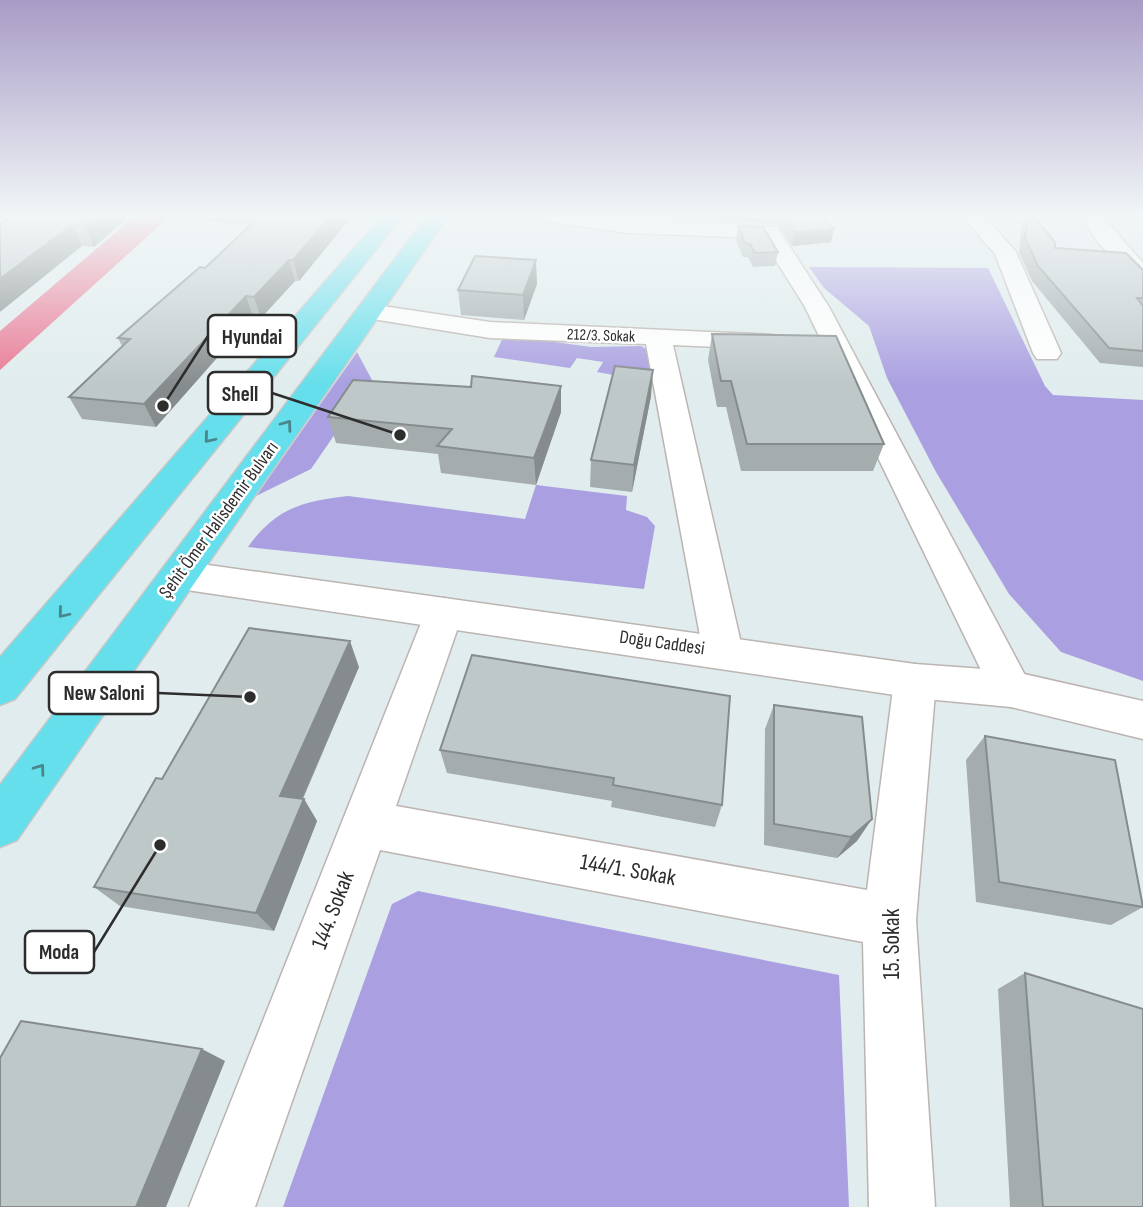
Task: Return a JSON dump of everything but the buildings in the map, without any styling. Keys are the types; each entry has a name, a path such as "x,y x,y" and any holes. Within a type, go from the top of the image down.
{"highway":[{"path":"0,687 346,272"},
{"name":"Şehit Ömer Halisdemir Bulvarı","path":"0,824 398,272"}],"street":[{"path":"787,272 812,342 1011,689"},
{"path":"1013,272 1047,353"},
{"name":"212/3. Sokak","path":"369,312 490,330 812,342"},
{"path":"658,338 723,652"},
{"name":"Doğu Caddesi","path":"180,575 915,681 1011,689 1143,720"},
{"name":"144. Sokak","path":"222,1207 444,613"},
{"name":"15. Sokak","path":"902,1207 889,920 915,681"},
{"name":"144/1. Sokak","path":"366,824 889,920"}],"shaded area":[{"path":"69,272 108,272 0,370 0,331"},
{"path":"813,272 990,272 1045,386 1053,395 1143,400 1143,681 1061,652 1009,594 936,472 887,378 869,326 824,288"},
{"path":"504,335 591,347 641,346 654,353 663,384 597,372 603,362 577,358 570,368 494,357"},
{"path":"357,352 372,380 311,469 256,496"},
{"path":"536,485 627,496 626,510 647,517 655,526 644,589 248,547 279,515 303,504 348,496 525,519"},
{"path":"418,891 839,975 849,1207 283,1207 392,904"}],"place":[{"name":"Hyundai","path":"163,406"},
{"name":"Shell","path":"400,435"},
{"name":"New Saloni","path":"250,697"},
{"name":"Moda","path":"160,845"}]}
